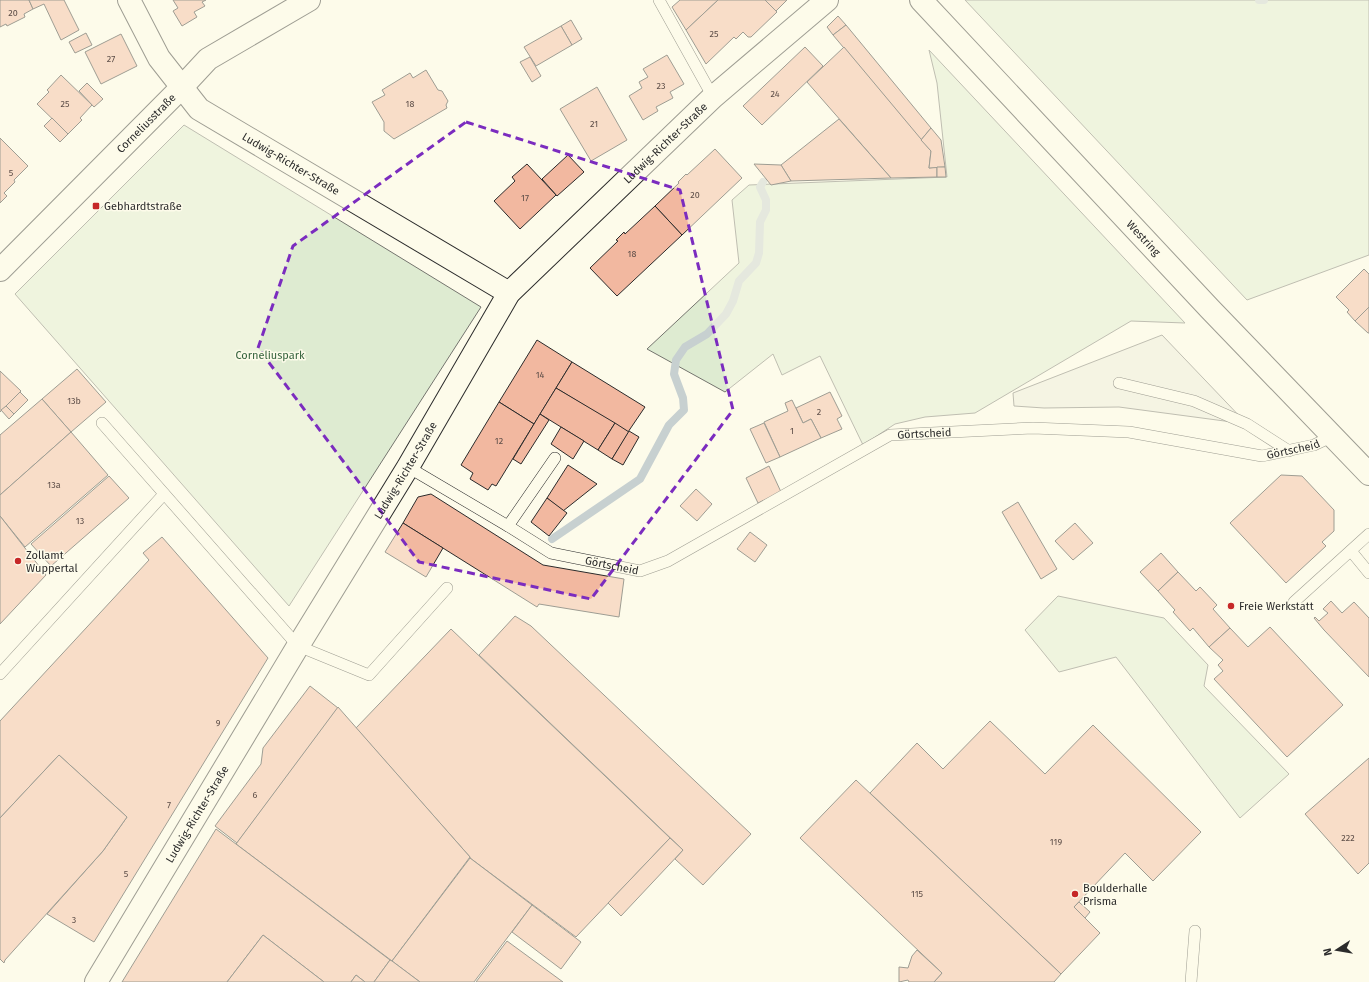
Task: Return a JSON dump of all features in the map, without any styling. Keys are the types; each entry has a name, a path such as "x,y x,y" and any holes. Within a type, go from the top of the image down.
{"street":[{"path":"129,0 159,58 182,88"},
{"name":"Corneliusstraße","path":"0,270 182,88 208,59 309,0"},
{"name":"Ludwig-Richter-Straße","path":"96,982 408,466 509,293 713,97 827,0"},
{"name":"Westring","path":"921,0 1210,309 1369,474"},
{"name":"Ludwig-Richter-Straße","path":"182,88 199,109 509,293"}],"lane":[{"path":"659,0 713,97"},
{"path":"1119,384 1194,400 1246,424 1290,451"},
{"path":"102,423 298,646 369,675 447,588"},
{"name":"Görtscheid","path":"408,466 508,526 551,554 640,571 668,561 890,435 1033,428 1130,432 1262,456 1314,445 1333,436"},
{"path":"508,526 555,458"},
{"path":"0,674 164,494"},
{"path":"1294,602 1369,534"},
{"path":"1351,551 1369,573"},
{"path":"1191,982 1195,931"}],"highlighted area":[{"path":"466,122 680,190 733,410 591,599 419,562 258,348 293,246"}],"green space":[{"path":"965,0 1369,0 1369,255 1247,300"},
{"path":"929,50 1185,323 1131,321 975,413 925,417 895,424 863,445 820,356 782,375 773,354 725,392 647,349 739,263 732,200 749,185 947,177 937,83"},
{"name":"Corneliuspark","path":"184,125 481,307 289,606 15,294"},
{"path":"1058,596 1164,618 1208,665 1204,686 1289,774 1240,818 1116,657 1059,672 1025,630"}],"shaded area":[{"path":"1162,335 1247,424 1119,407 1044,408 1014,406 1013,393"}],"building":[{"path":"0,0 29,0 33,9 24,14 25,17 7,26 6,24 0,27"},
{"path":"29,0 64,0 79,30 61,40 44,4 33,9"},
{"path":"173,0 206,0 202,2 205,6 194,12 197,17 182,26 173,11 178,8"},
{"path":"680,0 718,0 686,30 672,7"},
{"path":"718,0 765,0 777,12 751,37 748,37 743,32 736,39 734,37 706,64 686,30"},
{"path":"765,0 787,0 776,11"},
{"path":"838,16 846,25 833,35 827,27"},
{"path":"571,20 582,39 572,45 561,26"},
{"path":"846,25 931,128 921,140 833,35"},
{"path":"561,26 572,45 536,66 524,47"},
{"path":"86,33 92,45 75,53 69,42"},
{"path":"121,34 137,66 101,84 85,52"},
{"path":"805,47 823,66 762,125 743,106"},
{"path":"844,47 931,151 929,168 937,167 937,177 891,178 807,82"},
{"path":"667,55 684,84 670,92 673,98 656,107 658,111 643,120 629,96 642,88 639,82 648,77 643,69"},
{"path":"530,57 541,76 532,82 520,62"},
{"path":"426,70 438,90 442,91 448,101 446,105 447,108 394,139 384,131 384,122 372,102 385,95 382,90 410,73 413,78"},
{"path":"61,75 92,105 80,118 82,120 68,134 37,104 49,92 47,90"},
{"path":"87,83 103,99 94,107 79,91"},
{"path":"597,87 627,140 591,161 560,109"},
{"path":"52,118 68,134 60,142 44,126"},
{"path":"839,119 891,178 791,181 781,165"},
{"path":"931,128 941,140 945,167 929,168 931,151 921,140"},
{"path":"0,138 28,166 4,193 7,196 0,203"},
{"path":"715,149 742,178 682,235 655,206 679,183 678,182 686,174 687,175"},
{"path":"568,155 584,172 557,196 542,179"},
{"path":"527,164 556,195 520,229 494,201 515,181 512,177"},
{"path":"754,164 781,165 791,181 771,185"},
{"path":"937,167 945,167 946,177 937,177"},
{"path":"655,206 682,235 617,296 590,268 618,241 616,240 624,232 625,234"},
{"path":"1364,269 1369,274 1369,307 1355,321 1347,312 1349,310 1336,297"},
{"path":"1369,307 1369,333 1368,333 1355,321"},
{"path":"537,340 572,362 534,424 499,402"},
{"path":"572,362 645,407 628,432 556,388"},
{"path":"77,369 106,402 71,432 42,399"},
{"path":"0,371 21,391 0,412"},
{"path":"556,388 615,423 598,450 540,414"},
{"path":"20,392 28,400 14,414 6,406"},
{"path":"830,392 842,416 837,419 842,429 821,438 811,419 803,423 796,408"},
{"path":"42,399 71,432 0,495 0,435"},
{"path":"792,400 803,423 811,419 821,438 780,457 764,422 788,411 785,403"},
{"path":"499,402 534,424 496,486 492,484 488,490 470,479 473,473 461,465"},
{"path":"6,406 14,414 9,419 1,410"},
{"path":"540,414 549,420 521,464 513,459"},
{"path":"615,423 629,432 612,459 598,450"},
{"path":"764,423 780,457 766,463 750,429"},
{"path":"561,427 584,441 573,459 551,444"},
{"path":"629,431 639,437 623,465 612,459"},
{"path":"71,432 108,475 25,547 0,516 0,495"},
{"path":"568,465 597,484 563,511 547,498"},
{"path":"769,466 781,492 758,503 746,478"},
{"path":"1281,475 1302,476 1334,510 1334,531 1322,542 1326,546 1286,583 1230,523"},
{"path":"109,476 129,498 51,566 31,544"},
{"path":"696,489 712,504 697,521 680,506"},
{"path":"431,494 543,565 624,579 619,617 539,604 537,607 403,523 418,497"},
{"path":"547,498 567,513 549,536 531,522"},
{"path":"1018,502 1057,569 1041,579 1002,512"},
{"name":"Zollamt Wuppertal","path":"0,516 46,575 0,624"},
{"path":"403,523 443,548 426,577 385,552"},
{"path":"1075,523 1093,543 1073,560 1055,541"},
{"path":"750,532 767,545 755,562 737,549"},
{"path":"162,537 268,658 94,942 47,914 103,851 127,817 59,755 0,818 0,721 149,560 143,553"},
{"path":"1161,553 1178,572 1158,591 1140,572"},
{"path":"1178,572 1196,591 1200,587 1217,605 1213,609 1230,628 1209,647 1193,628 1190,631 1173,612 1175,610 1158,591"},
{"path":"1331,601 1342,613 1354,602 1369,618 1369,677 1314,618 1315,617 1319,621 1328,613 1323,609"},
{"path":"515,616 531,626 751,834 703,885 675,859 683,850 479,655"},
{"path":"1270,627 1343,705 1287,757 1214,679 1223,671 1218,665 1223,660 1209,647 1230,628 1248,647"},
{"path":"451,629 670,838 576,937 470,858 356,728"},
{"path":"310,686 338,708 237,843 215,826 261,764 263,748"},
{"path":"338,707 470,857 392,961 236,844"},
{"path":"990,721 1045,774 1093,725 1201,832 1153,881 1125,853 1074,907 1100,933 1061,974 870,793 917,743 943,769"},
{"path":"59,755 127,817 103,851 5,960 4,963 0,959 0,818"},
{"path":"1369,758 1369,863 1358,874 1305,814"},
{"path":"856,780 1061,974 1054,982 934,982 942,973 800,838"},
{"path":"216,829 390,960 374,982 365,982 356,975 351,982 324,982 263,935 227,982 122,982"},
{"path":"670,838 683,850 621,916 608,903"},
{"path":"470,858 532,905 474,982 420,982 392,961"},
{"path":"1079,902 1090,912 1085,918 1074,907"},
{"path":"532,905 581,942 561,969 512,932"},
{"path":"263,935 324,982 227,982"},
{"path":"507,941 563,982 476,982"},
{"path":"917,950 942,973 934,982 909,982 908,980 899,982 899,967 908,968 912,956"},
{"path":"390,960 392,961 420,982 374,982"},
{"path":"356,975 365,982 351,982"}],"waterway":[{"path":"1259,0 1264,0"},
{"path":"552,539 640,479 669,425 684,410 683,398 674,374 676,360 685,347 707,334 726,314 733,301 739,281 756,263 759,253 760,222 766,210 766,200 760,187 763,182"}],"place":[{"name":"Gebhardtstraße","path":"96,206"},
{"name":"Zollamt Wuppertal","path":"18,561"},
{"name":"Freie Werkstatt","path":"1231,606"},
{"name":"Boulderhalle Prisma","path":"1075,894"}]}
